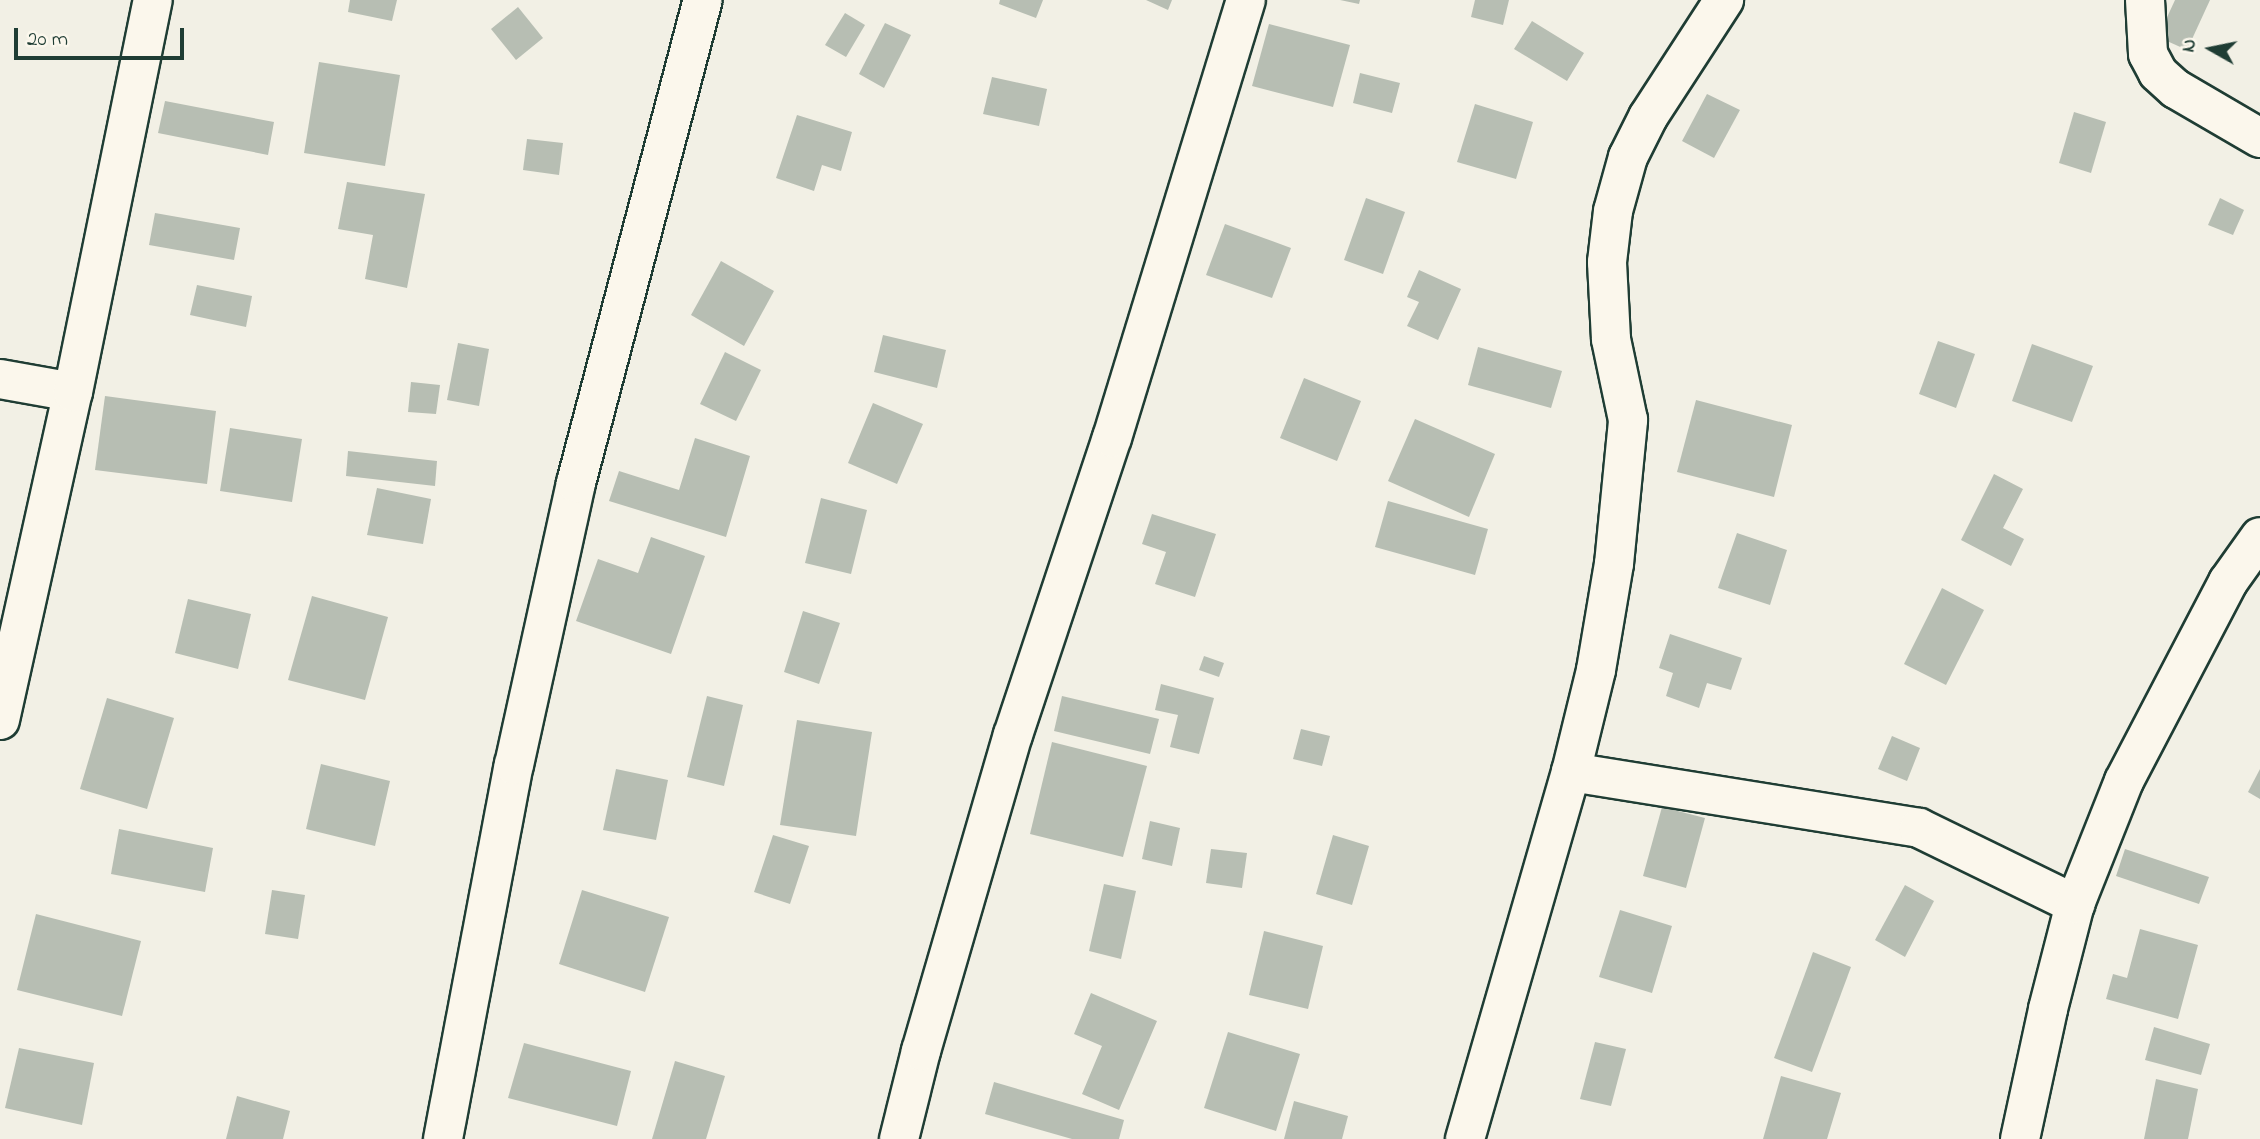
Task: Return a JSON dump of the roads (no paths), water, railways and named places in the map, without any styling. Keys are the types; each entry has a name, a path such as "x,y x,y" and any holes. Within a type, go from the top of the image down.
{"street":[{"path":"0,720 73,392 153,0"},
{"path":"443,1139 514,765 576,483 703,0"},
{"path":"899,1139 921,1051 1013,735 1111,438 1246,0"},
{"path":"1465,1139 1571,772 1595,670 1624,491 1628,420 1611,339 1607,262 1613,211 1628,157 1648,117 1724,0"},
{"path":"2145,0 2148,54 2158,74 2176,89 2260,138"},
{"path":"0,379 73,392"},
{"path":"2020,1139 2048,1009 2075,904 2124,781 2228,582 2260,537"},
{"path":"1571,772 1919,828 2075,904"}]}
